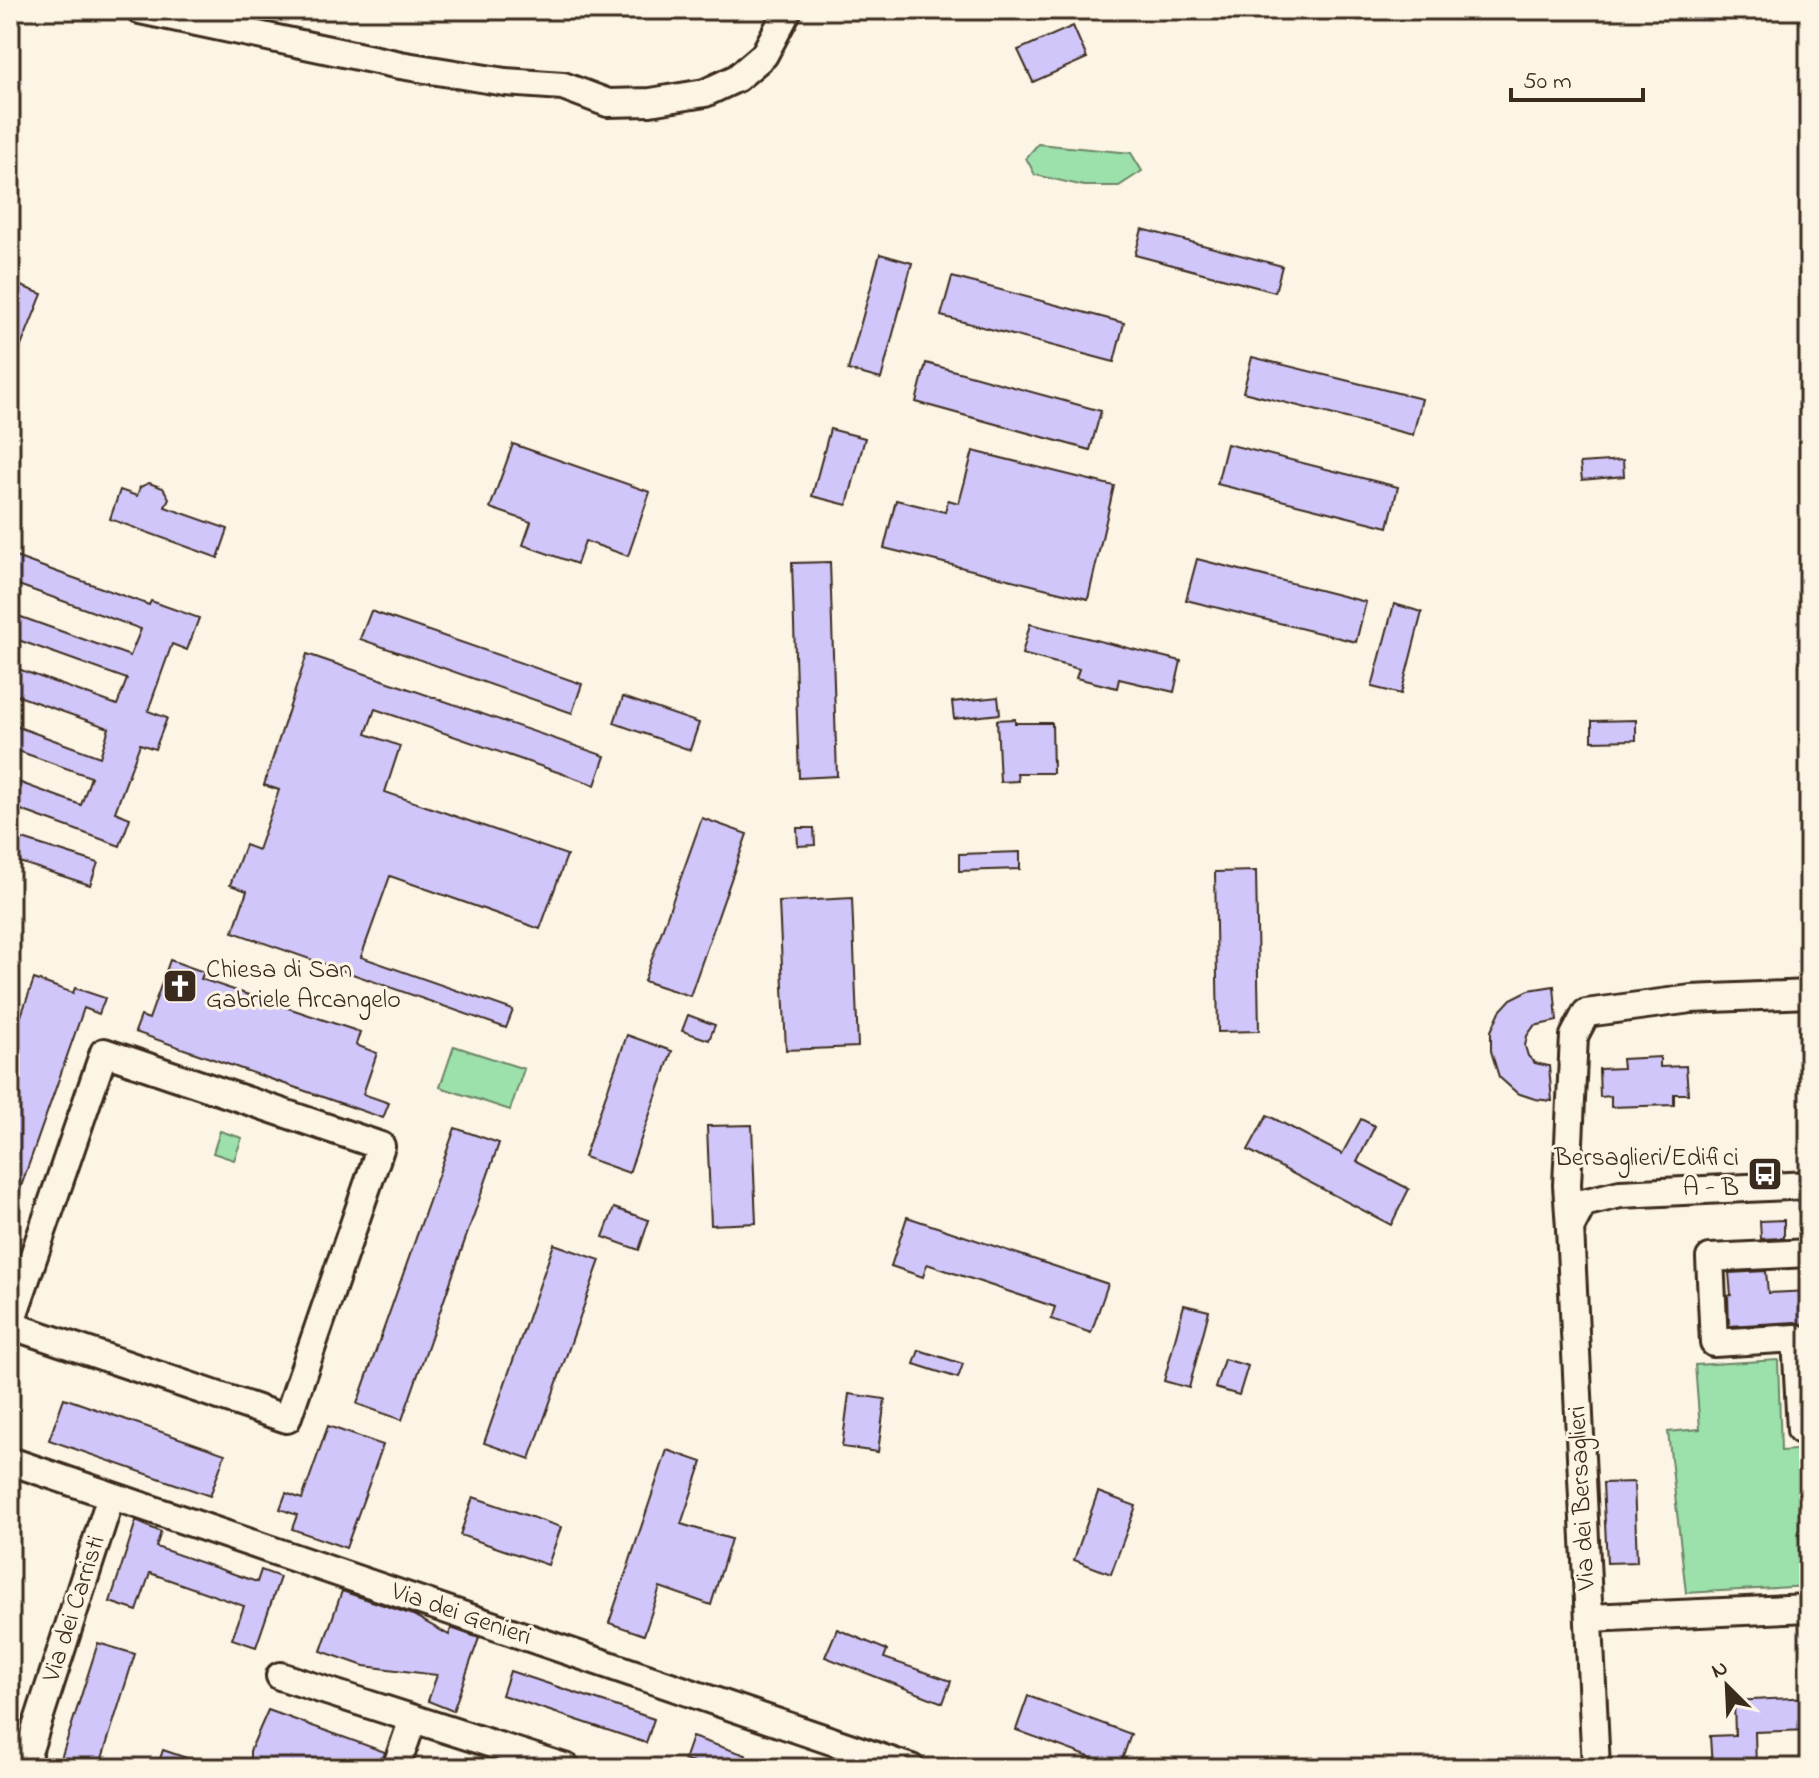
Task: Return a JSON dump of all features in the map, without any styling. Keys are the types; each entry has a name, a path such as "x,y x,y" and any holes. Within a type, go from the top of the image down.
{"street":[{"path":"140,10 400,65 505,82 563,86 608,103 650,102 705,93 737,78 764,55 788,10"},
{"name":"Via dei Bersaglieri","path":"1596,1768 1567,1185 1574,1036 1586,1013 1691,999 1809,994"},
{"path":"104,1052 381,1146 287,1419 10,1325 104,1052"},
{"path":"1570,1228 1583,1203 1620,1194 1809,1185"},
{"path":"1809,1253 1710,1258 1714,1343 1796,1338 1801,1430 1809,1430"},
{"name":"Via dei Genieri","path":"10,1461 911,1768"},
{"name":"Via dei Carristi","path":"21,1754 111,1496"},
{"path":"1589,1618 1809,1608"},
{"path":"280,1676 413,1719 532,1763 567,1768"},
{"path":"396,1768 413,1719"}],"green space":[{"path":"1038,144 1131,153 1142,171 1119,186 1084,186 1035,175 1026,158"},
{"path":"454,1046 524,1069 510,1110 440,1087"},
{"path":"220,1131 242,1138 234,1160 213,1153"},
{"path":"1778,1360 1781,1451 1809,1449 1809,1586 1686,1593 1668,1432 1700,1429 1695,1365"}],"building":[{"path":"1073,26 1087,58 1033,82 1018,50"},
{"path":"1142,229 1282,266 1275,292 1135,255"},
{"path":"880,254 912,263 881,379 848,370"},
{"path":"952,277 1124,323 1114,362 941,316"},
{"path":"16,284 42,294 11,371 10,299"},
{"path":"1252,357 1422,399 1413,435 1243,392"},
{"path":"926,363 1101,411 1090,450 916,402"},
{"path":"830,429 865,438 847,505 812,496"},
{"path":"513,444 650,492 628,556 585,541 577,564 523,545 531,522 490,508"},
{"path":"1227,444 1398,487 1388,527 1217,484"},
{"path":"973,451 1114,486 1088,599 884,548 896,500 945,512 948,500 959,503"},
{"path":"1623,460 1624,476 1582,480 1580,463"},
{"path":"149,483 163,488 169,498 165,507 228,529 218,558 110,519 120,490 137,496 140,487"},
{"path":"10,555 149,605 151,601 199,618 187,650 172,644 148,711 167,718 155,749 140,744 115,812 130,818 120,846 10,806 10,779 81,805 91,777 10,748 10,724 100,757 109,728 10,693 10,666 117,705 127,679 10,637 10,613 130,656 141,629 10,582"},
{"path":"1197,559 1366,602 1356,642 1186,600"},
{"path":"830,562 837,776 799,778 792,563"},
{"path":"1394,604 1422,612 1401,694 1372,687"},
{"path":"371,611 582,684 572,713 360,639"},
{"path":"1030,624 1181,661 1174,692 1119,679 1117,688 1076,678 1079,669 1022,654"},
{"path":"307,654 605,756 595,785 375,709 366,734 400,746 385,792 567,855 540,929 390,876 361,957 513,1010 506,1028 233,932 247,891 230,885 245,845 258,850 279,790 264,785"},
{"path":"623,697 699,723 690,750 614,723"},
{"path":"998,697 1000,714 954,719 952,702"},
{"path":"1015,719 1015,723 1052,723 1053,773 1017,773 1018,781 1000,782 997,720"},
{"path":"1636,720 1636,740 1592,741 1592,721"},
{"path":"702,818 747,834 690,996 644,981"},
{"path":"797,828 814,828 815,845 798,846"},
{"path":"10,835 98,863 90,885 10,859"},
{"path":"1020,852 1020,869 959,871 959,854"},
{"path":"1256,871 1259,1031 1218,1032 1215,872"},
{"path":"852,898 858,1047 786,1050 779,902"},
{"path":"170,960 204,972 201,979 360,1032 356,1045 377,1053 363,1094 389,1103 383,1118 135,1032 141,1016 149,1019"},
{"path":"34,979 73,993 75,988 105,998 99,1014 84,1008 10,1212 10,1047"},
{"path":"1554,986 1557,1021 1534,1026 1525,1046 1528,1056 1535,1063 1549,1066 1552,1101 1517,1093 1499,1077 1491,1051 1491,1031 1500,1011 1511,999 1529,990"},
{"path":"688,1015 715,1025 709,1040 682,1031"},
{"path":"627,1035 672,1051 629,1173 584,1157"},
{"path":"1660,1057 1660,1067 1686,1066 1688,1094 1674,1094 1674,1105 1611,1107 1611,1096 1600,1097 1599,1069 1623,1068 1622,1059"},
{"path":"1267,1115 1342,1154 1361,1119 1375,1126 1357,1162 1409,1189 1391,1225 1248,1150"},
{"path":"752,1125 756,1223 711,1225 707,1126"},
{"path":"455,1128 499,1143 402,1420 357,1404"},
{"path":"614,1208 649,1220 639,1250 603,1237"},
{"path":"907,1217 1108,1284 1091,1333 1051,1319 1055,1307 927,1264 923,1277 891,1266"},
{"path":"1784,1220 1784,1238 1761,1239 1760,1221"},
{"path":"554,1244 600,1260 530,1459 484,1443"},
{"path":"1766,1271 1768,1293 1809,1291 1809,1327 1795,1322 1729,1326 1729,1273"},
{"path":"1184,1305 1209,1311 1189,1388 1164,1381"},
{"path":"919,1350 963,1364 958,1378 914,1364"},
{"path":"1224,1359 1248,1366 1239,1395 1215,1388"},
{"path":"849,1394 885,1399 878,1452 842,1447"},
{"path":"64,1398 225,1454 210,1496 49,1440"},
{"path":"328,1426 383,1445 346,1548 292,1529 297,1515 280,1509 286,1493 302,1499"},
{"path":"667,1450 702,1462 681,1524 731,1539 711,1605 660,1587 644,1635 609,1623"},
{"path":"1634,1482 1637,1562 1607,1563 1603,1483"},
{"path":"1098,1492 1136,1506 1111,1574 1074,1560"},
{"path":"473,1497 561,1527 548,1565 460,1535"},
{"path":"136,1521 161,1532 156,1547 257,1582 261,1570 280,1577 256,1647 232,1639 244,1606 150,1573 137,1611 110,1602"},
{"path":"342,1591 413,1615 449,1635 451,1628 479,1638 453,1711 428,1701 437,1675 364,1666 321,1651"},
{"path":"837,1629 887,1650 884,1658 951,1681 943,1703 825,1657"},
{"path":"98,1643 135,1654 99,1768 58,1768"},
{"path":"510,1671 654,1719 646,1743 502,1695"},
{"path":"1028,1696 1131,1734 1119,1768 1016,1730"},
{"path":"1809,1697 1809,1730 1755,1732 1756,1768 1712,1768 1710,1736 1735,1735 1734,1701"},
{"path":"268,1710 385,1752 380,1768 250,1768 250,1751"},
{"path":"692,1737 746,1755 741,1768 709,1768 684,1760"},
{"path":"163,1750 210,1766 210,1768 157,1768"}],"place":[{"name":"Chiesa di San Gabriele Arcangelo","path":"180,986"},
{"name":"Bersaglieri/Edifici A - B","path":"1765,1174"}]}
